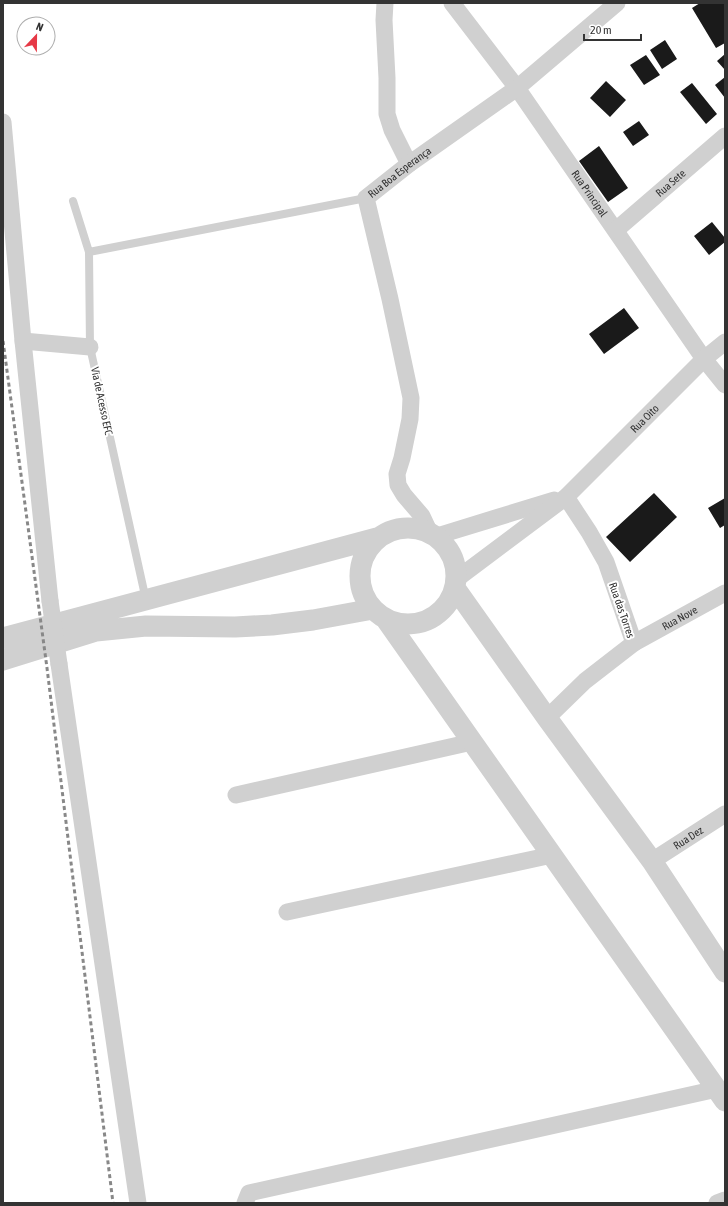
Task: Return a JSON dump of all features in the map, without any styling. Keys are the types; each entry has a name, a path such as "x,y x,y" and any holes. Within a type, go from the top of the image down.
{"street":[{"path":"385,3 384,20 387,114 392,130 409,164"},
{"name":"Rua Principal","path":"452,3 516,88 616,230 704,359 725,385"},
{"name":"Rua Boa Esperança","path":"366,198 409,164 516,88 617,3"},
{"path":"3,122 23,341 50,601 138,1203"},
{"name":"Rua Sete","path":"616,230 725,136"},
{"path":"366,198 390,299 411,398 410,419 397,474 398,485 404,495 422,516 433,535"},
{"path":"23,341 90,347"},
{"name":"Rua Oito","path":"457,583 566,497 704,359 725,342"},
{"name":"Rua Oito","path":"433,535 566,497"},
{"name":"Rua das Torres","path":"547,718 585,681 634,644 606,562 589,532 566,497"},
{"path":"3,638 377,538 391,530 406,527 423,529 433,535 448,548 455,563 457,583 450,602 440,612 428,620 414,624 400,623 379,614 272,625 235,627 146,626 96,631 3,660"},
{"path":"245,1203 249,1193 721,1095 472,742 379,614 364,596 359,580 360,565 366,550 377,538"},
{"path":"457,583 547,718 652,861 725,972"},
{"name":"Rua Nove","path":"634,644 725,593"},
{"path":"236,795 472,742"},
{"name":"Rua Dez","path":"652,861 725,814"},
{"path":"287,912 552,855"},
{"path":"717,1203 725,1200"}],"lane":[{"name":"Rua Boa Esperança","path":"89,252 366,198"},
{"name":"Via de Acesso EFC","path":"73,201 89,252 90,347 146,600"}],"building":[{"path":"700,3 725,3 725,43 716,48 692,8"},
{"path":"665,40 677,59 662,69 650,50"},
{"path":"725,54 725,70 717,61"},
{"path":"646,55 660,75 644,85 630,65"},
{"path":"725,77 725,98 715,85"},
{"path":"606,81 626,100 610,117 590,98"},
{"path":"692,83 717,114 706,124 680,92"},
{"path":"639,121 649,135 633,146 623,132"},
{"path":"599,146 628,188 608,202 579,161"},
{"path":"712,222 725,238 725,242 709,255 694,236"},
{"path":"624,308 639,328 604,354 589,334"},
{"path":"654,493 677,517 630,562 606,537"},
{"path":"725,498 725,525 720,528 708,508"}],"railway":[{"path":"3,341 47,668 113,1203"}]}
